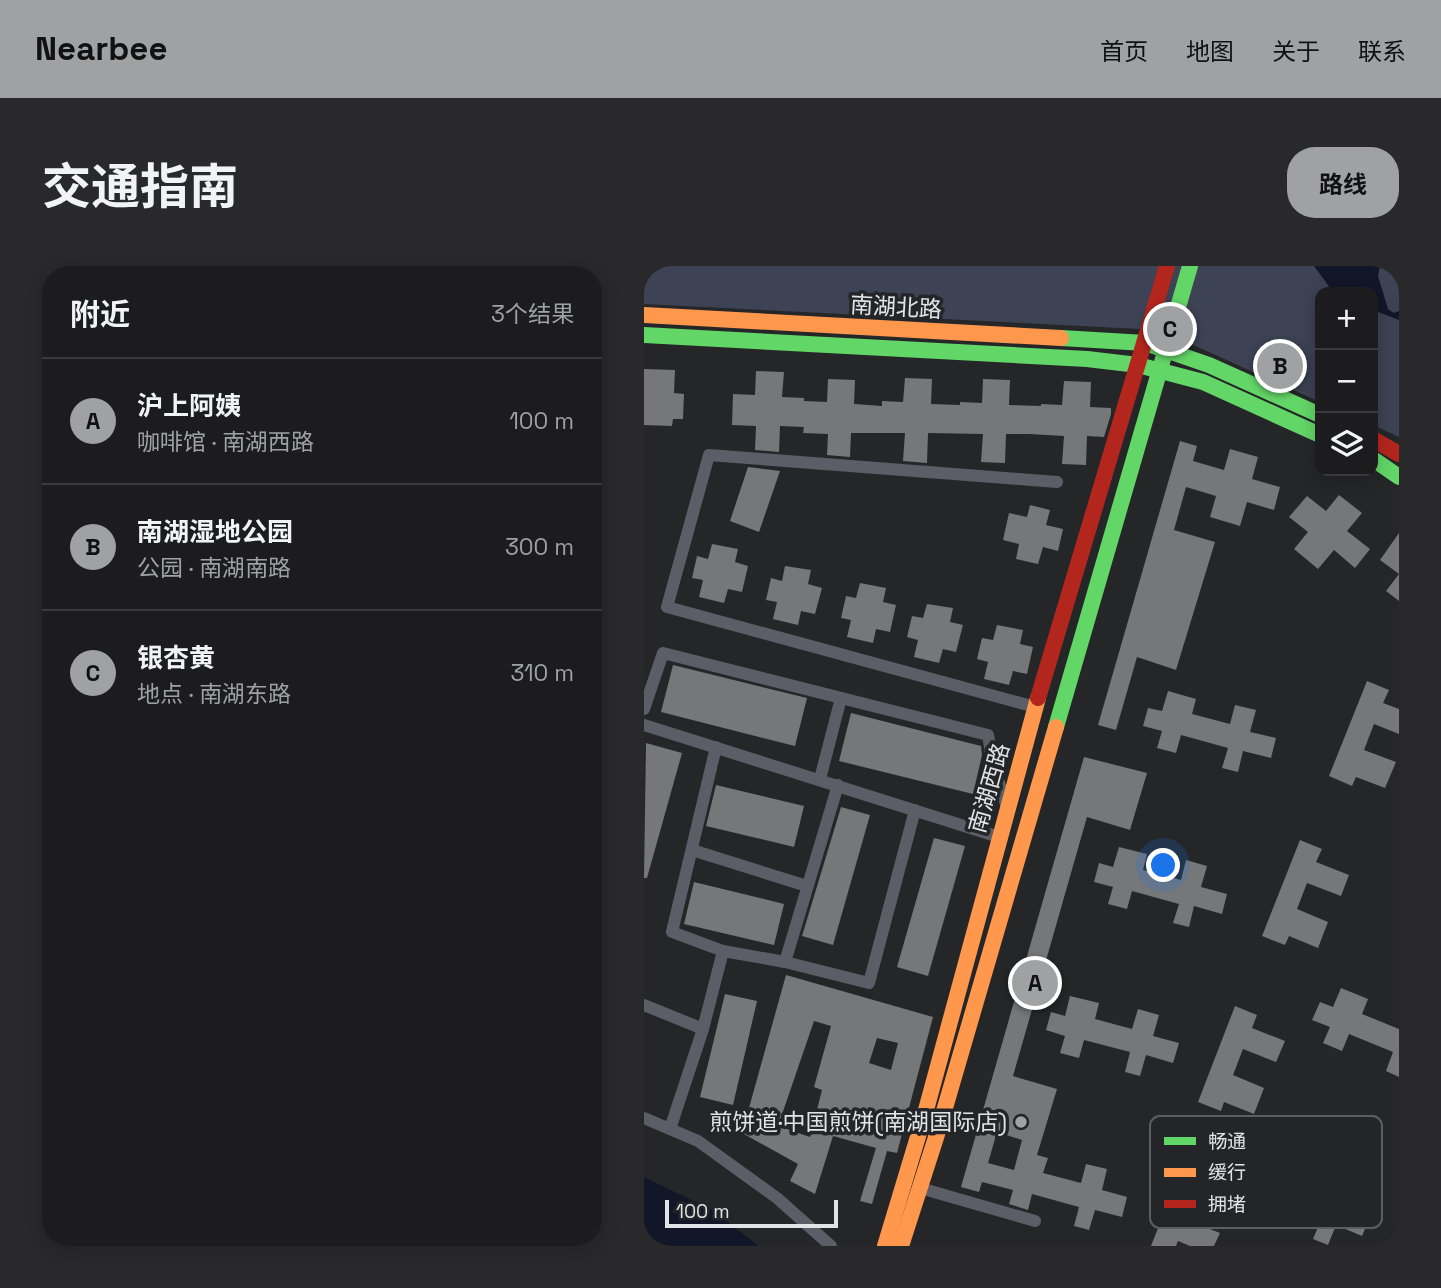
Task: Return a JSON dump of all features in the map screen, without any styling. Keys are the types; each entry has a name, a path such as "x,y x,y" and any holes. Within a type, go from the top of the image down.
{"main road":[{"name":"南湖西路","path":"885,1246 926,1110 1035,708 1167,266"},
{"name":"南湖西路","path":"901,1246 1190,266"},
{"name":"南湖北路","path":"644,315 1145,343 1166,349 1315,413"},
{"name":"南湖北路","path":"644,335 1087,359 1138,365 1203,382 1315,433"},
{"path":"1378,442 1399,454"},
{"path":"1378,462 1399,477"}],"street":[{"path":"1035,708 667,607 709,455 1057,482"},
{"path":"644,709 663,653 988,735 993,765 1007,808"},
{"path":"820,779 841,698"},
{"path":"644,725 999,837"},
{"path":"716,747 672,932 723,951 785,962 869,983 915,810"},
{"path":"785,962 838,785"},
{"path":"692,850 807,887"},
{"path":"670,1129 703,1029 723,951"},
{"path":"644,1005 703,1029"},
{"path":"644,1118 698,1141 777,1198 831,1246"},
{"path":"920,1188 1035,1221"}],"shaded area":[{"path":"644,266 1399,266 1399,437 1378,427 1378,287 1315,287 1315,400 1160,330 644,304"},
{"path":"1314,266 1380,266 1378,276 1388,309 1394,313 1399,311 1399,320 1378,312 1378,287 1329,287"},
{"path":"644,1177 712,1210 759,1246 644,1246"}],"building":[{"path":"644,369 675,370 674,393 684,394 683,419 673,419 672,426 644,425"},
{"path":"756,371 784,372 782,397 827,402 828,379 855,380 854,404 882,406 882,401 903,402 905,378 932,379 931,404 960,405 960,402 982,403 983,379 1010,380 1009,405 1041,406 1062,405 1064,381 1091,382 1090,407 1111,408 1111,414 1104,437 1087,436 1086,465 1062,464 1064,436 1029,434 1006,434 1005,463 981,462 983,434 928,433 927,463 903,461 905,433 851,433 850,457 827,455 828,434 803,433 804,427 780,426 779,452 755,450 756,426 732,425 733,394 755,395"},
{"path":"1180,441 1197,446 1193,461 1224,470 1230,449 1258,457 1252,479 1280,487 1274,510 1247,502 1240,526 1210,517 1216,496 1186,487 1174,530 1215,542 1176,670 1137,657 1116,730 1098,725"},
{"path":"748,467 780,471 759,532 730,521"},
{"path":"1339,495 1362,513 1347,531 1370,549 1355,568 1334,550 1318,569 1294,549 1308,532 1289,517 1307,496 1326,511"},
{"path":"1030,505 1050,510 1046,525 1063,529 1058,551 1043,547 1038,564 1016,559 1019,544 1003,540 1009,513 1027,517"},
{"path":"1399,533 1399,574 1380,560"},
{"path":"712,544 738,549 735,562 748,566 742,592 728,589 724,603 699,597 703,580 692,578 697,556 708,559"},
{"path":"785,566 811,570 808,584 822,588 815,614 801,611 798,625 773,619 777,602 766,600 771,578 782,581"},
{"path":"1399,574 1399,601 1386,591"},
{"path":"860,583 886,588 883,602 896,605 890,632 876,629 873,643 847,637 851,620 841,618 846,596 856,598"},
{"path":"927,604 953,608 950,622 963,625 956,652 943,649 939,663 914,657 918,640 907,637 912,616 923,618"},
{"path":"997,625 1023,630 1020,644 1033,647 1027,674 1013,671 1009,685 984,679 988,662 977,659 982,638 993,640"},
{"path":"673,665 807,698 795,746 661,712"},
{"path":"1367,681 1389,690 1383,703 1399,709 1399,734 1374,724 1364,750 1396,762 1385,788 1356,777 1352,786 1329,776"},
{"path":"1168,691 1196,699 1192,714 1230,724 1235,705 1256,710 1250,732 1276,738 1271,758 1243,751 1238,772 1222,768 1228,748 1181,735 1176,753 1157,748 1162,731 1143,726 1148,708 1162,711"},
{"path":"851,713 981,746 982,755 973,794 839,761"},
{"path":"646,743 682,753 647,878 644,878"},
{"path":"1084,757 1147,773 1130,830 1087,817 1013,1076 1057,1089 1037,1155 1048,1158 1043,1173 1081,1183 1086,1164 1107,1169 1102,1190 1127,1197 1122,1217 1095,1210 1089,1230 1074,1226 1079,1207 1032,1194 1028,1210 1009,1204 1013,1190 982,1182 979,1192 961,1187","holes":["997,1132 1022,1140 1014,1170 988,1163"]},
{"path":"716,785 804,806 794,847 706,826"},
{"path":"841,807 870,815 833,945 802,936"},
{"path":"934,838 965,846 928,976 897,967"},
{"path":"1300,840 1322,849 1316,862 1349,875 1341,896 1307,883 1297,909 1328,922 1318,948 1289,936 1285,945 1262,936"},
{"path":"1119,847 1147,854 1143,870 1181,880 1186,860 1207,866 1201,887 1227,894 1222,914 1194,906 1189,927 1173,923 1179,904 1132,891 1127,909 1108,904 1113,887 1094,882 1099,863 1113,867"},
{"path":"694,882 784,904 774,945 684,924"},
{"path":"786,975 933,1017 897,1153 887,1151 872,1204 860,1201 876,1148 833,1136 815,1194 790,1181 798,1164 742,1133","holes":["814,1021 831,1026 814,1087 822,1090 810,1137 778,1126","877,1038 898,1043 891,1070 869,1063"]},
{"path":"1341,988 1368,999 1362,1014 1399,1029 1399,1077 1386,1071 1393,1052 1349,1034 1342,1051 1323,1043 1330,1027 1312,1020 1320,1002 1333,1007"},
{"path":"725,994 757,1001 733,1105 700,1097"},
{"path":"1070,996 1099,1003 1095,1019 1132,1029 1138,1009 1159,1015 1153,1036 1179,1043 1173,1063 1146,1055 1140,1076 1125,1072 1130,1052 1084,1040 1079,1058 1060,1053 1065,1036 1046,1030 1051,1012 1065,1016"},
{"path":"1235,1006 1257,1015 1252,1028 1285,1041 1276,1062 1243,1049 1233,1075 1264,1088 1254,1114 1224,1102 1221,1111 1198,1102"},
{"path":"1158,1228 1207,1228 1220,1233 1214,1246 1190,1246 1178,1241 1176,1246 1151,1246"},
{"path":"1318,1228 1335,1228 1328,1245 1313,1239"},
{"path":"1343,1228 1365,1228 1362,1236"}],"traffic: fast":[{"path":"1056,727 1190,266"},
{"path":"644,335 1087,359 1138,365 1203,382 1315,433"},
{"path":"1061,338 1145,343 1209,365 1316,413"},
{"path":"1378,462 1399,477"}],"traffic: slow":[{"path":"644,315 1061,338"},
{"path":"885,1246 926,1110 1038,698"},
{"path":"901,1246 940,1125 1056,727"}],"traffic: jam":[{"path":"1038,698 1167,266"},
{"path":"1378,442 1399,454"}],"place":[{"name":"银杏黄","path":"1170,329"},
{"name":"南湖湿地公园","path":"1280,366"},
{"name":"沪上阿姨","path":"1035,983"},
{"name":"煎饼道·中国煎饼(南湖国际店)","path":"1021,1122"}]}
